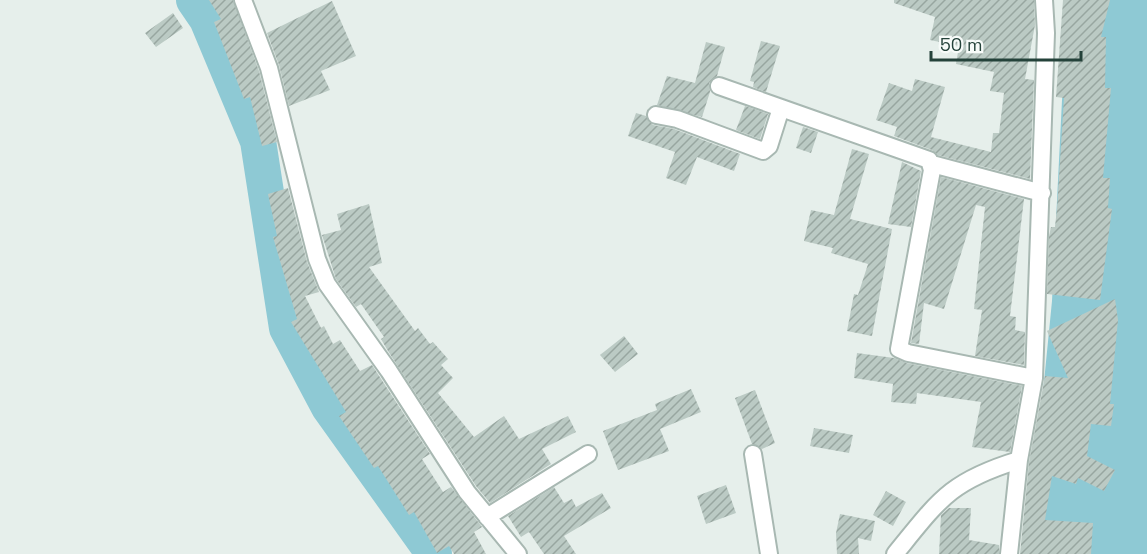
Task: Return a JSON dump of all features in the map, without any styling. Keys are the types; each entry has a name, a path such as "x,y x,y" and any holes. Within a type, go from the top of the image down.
{"street":[{"path":"243,0 269,68 317,259 327,284 487,517 518,554"},
{"path":"1009,554 1019,460 1034,378 1042,193 1046,33 1044,0"},
{"path":"719,86 925,158 932,164 1042,193"},
{"path":"656,114 677,119 763,151 769,146 781,108"},
{"path":"932,164 899,349 978,369 1034,378"},
{"path":"753,453 769,554"},
{"path":"487,517 588,454"},
{"path":"895,554 947,493 984,471 1019,460"}],"water":[{"path":"1067,0 1147,0 1147,554 1027,554 1052,301"}],"building":[{"path":"209,0 233,0 259,71 277,142 262,146 250,97 244,99 214,22 221,19"},
{"path":"894,0 1034,0 1035,25 1025,79 1034,80 1030,179 938,155 932,150 894,136 897,127 876,120 889,83 912,91 915,79 945,87 931,137 991,152 993,133 999,133 1004,93 990,91 994,72 956,64 959,46 930,40 935,17 894,3"},
{"path":"1063,0 1110,0 1101,37 1106,37 1105,88 1111,88 1103,178 1110,178 1108,208 1112,209 1100,300 1047,294 1049,236 1051,227 1055,227 1064,98 1056,97"},
{"path":"332,1 356,56 321,71 330,90 289,106 279,65 267,33"},
{"path":"173,13 183,28 156,47 145,33"},
{"path":"761,41 780,46 766,92 753,87 754,82 750,81"},
{"path":"706,42 725,47 717,76 709,83 710,92 702,117 657,105 667,76 695,83"},
{"path":"745,106 768,114 760,139 736,130"},
{"path":"636,113 646,116 653,125 674,129 740,154 734,171 697,157 686,185 666,178 675,152 628,136"},
{"path":"803,127 818,132 811,153 796,148"},
{"path":"852,149 869,154 850,219 892,229 872,336 847,331 854,294 858,295 868,264 831,253 833,248 804,241 811,210 834,215"},
{"path":"902,162 921,171 911,227 888,224"},
{"path":"941,177 1024,199 1010,316 1016,317 1015,330 1025,332 1024,365 975,356 982,310 974,309 985,207 976,205 944,309 924,303 919,344 911,343"},
{"path":"288,188 307,262 319,292 305,296 321,328 324,326 333,344 340,340 360,371 372,365 430,454 422,459 443,492 451,487 482,527 474,532 486,554 454,554 449,546 437,553 414,512 409,515 378,466 374,468 339,416 346,412 291,322 297,319 273,237 277,236 268,194"},
{"path":"369,204 382,263 369,267 415,331 418,328 430,344 433,342 448,359 441,365 453,378 438,393 474,437 504,416 519,439 568,416 576,432 542,449 551,464 490,503 476,486 388,351 381,339 384,337 361,304 356,307 336,279 322,235 341,230 337,214"},
{"path":"1115,299 1118,320 1110,404 1114,404 1111,426 1091,424 1087,456 1115,470 1104,491 1078,478 1076,484 1052,476 1045,520 1093,523 1091,554 1020,554 1029,462 1045,376 1068,378 1047,331"},
{"path":"624,336 638,354 615,372 600,355"},
{"path":"857,353 894,358 906,363 1022,386 1010,452 972,447 981,402 917,393 916,404 891,402 893,384 854,378"},
{"path":"691,389 701,412 660,429 669,451 618,470 603,431 657,410 655,404"},
{"path":"755,390 775,443 762,449 752,444 735,398"},
{"path":"814,428 853,435 849,453 810,446"},
{"path":"726,485 736,513 706,524 697,496"},
{"path":"554,487 564,503 572,499 576,507 602,493 611,508 564,536 576,554 544,554 529,532 521,537 508,516"},
{"path":"886,491 906,502 893,526 873,515"},
{"path":"949,508 971,508 969,540 999,545 999,554 939,554 941,515"},
{"path":"840,514 875,521 871,541 858,538 859,554 837,554 836,533"}],"waterway":[{"path":"194,0 207,19 258,141 287,328 329,407 434,554"}]}
